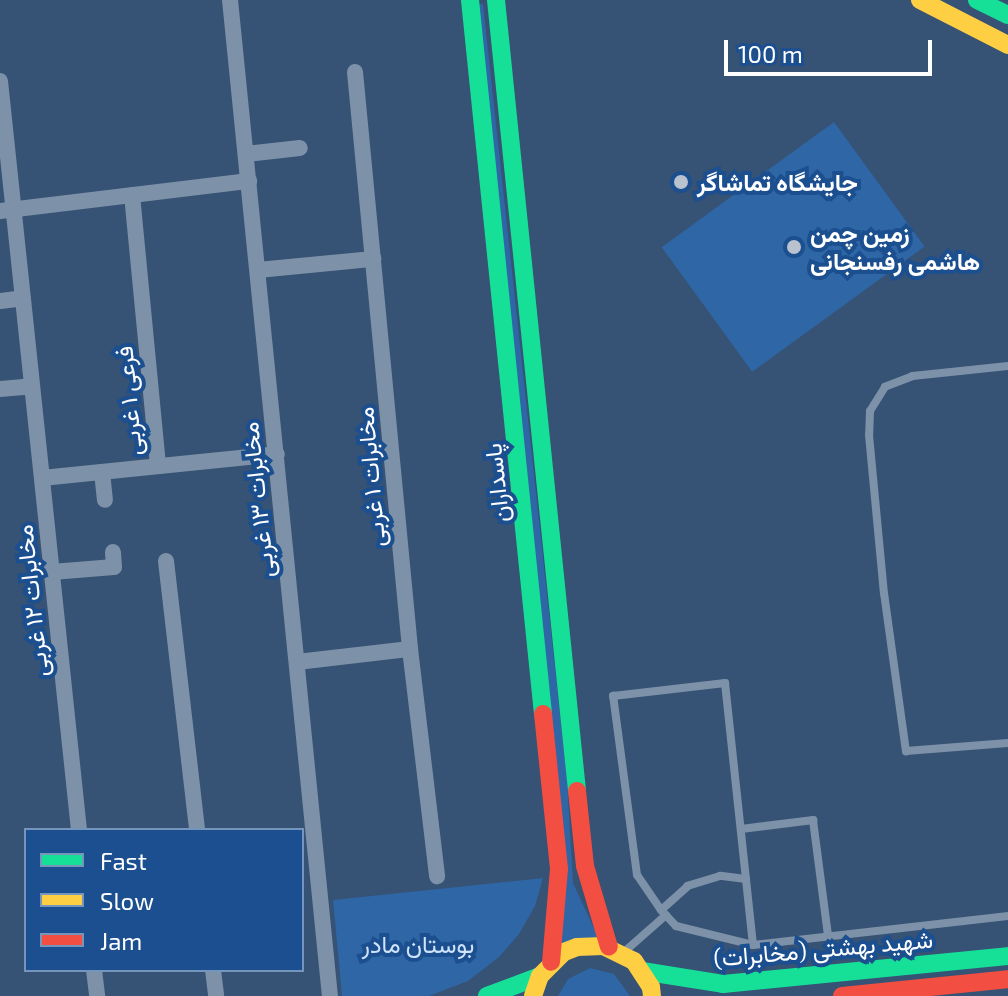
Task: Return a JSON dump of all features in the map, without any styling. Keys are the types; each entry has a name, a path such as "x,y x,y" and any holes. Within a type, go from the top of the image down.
{"main road":[{"name":"پاسداران","path":"470,0 559,869 546,969 533,996"},
{"name":"پاسداران","path":"496,0 585,866 616,950"},
{"path":"920,0 1008,45"},
{"path":"977,0 1008,15"},
{"path":"487,996 546,969 577,947 616,950 642,971 652,996"},
{"name":"شهید بهشتی (مخابرات)","path":"642,971 723,984 1008,956"},
{"name":"شهید بهشتی (مخابرات)","path":"842,996 1008,979"}],"street":[{"name":"مخابرات ۱۳ غربی","path":"230,0 330,996"},
{"name":"مخابرات ۱ غربی","path":"355,72 410,649 437,876"},
{"name":"مخابرات ۱۲ غربی","path":"0,81 7,210 23,298 79,828"},
{"path":"246,154 300,148"},
{"path":"7,210 249,181"},
{"name":"فرعی ۱ غربی","path":"132,195 158,466"},
{"path":"258,270 373,259"},
{"path":"0,301 23,298"},
{"path":"0,389 32,386"},
{"path":"42,478 277,454"},
{"path":"102,472 105,500"},
{"path":"52,572 114,567 113,552"},
{"path":"166,561 197,828"},
{"path":"297,662 410,649"},
{"path":"94,972 97,996"},
{"path":"213,972 216,996"}],"lane":[{"path":"1008,366 913,376 885,387 870,411 869,435 884,593 906,751 1008,743"},
{"path":"753,945 725,683 613,696 637,875 676,926 753,945 1008,916"},
{"path":"741,829 813,820 828,936"},
{"path":"616,950 664,912 688,886 720,876 746,879"}],"green space":[{"path":"483,4 567,779 573,883 600,941 559,945 473,5"},
{"name":"زمین چمن هاشمی رفسنجانی","path":"834,122 925,247 752,372 662,247"},
{"name":"بوستان مادر","path":"543,878 535,906 519,934 499,957 468,981 429,996 342,996 333,900"},
{"path":"590,968 614,974 630,996 558,996 568,979"}],"traffic: fast":[{"path":"470,0 543,714"},
{"path":"496,0 577,791"},
{"path":"977,0 1008,15"},
{"path":"642,971 723,984 1008,956"},
{"path":"487,996 540,976"}],"traffic: slow":[{"path":"920,0 1008,45"},
{"path":"533,996 540,976 564,952 577,947 603,946 634,961 651,987 652,996"}],"traffic: jam":[{"path":"543,714 559,869 551,962"},
{"path":"577,791 585,866 609,947"},
{"path":"842,996 1008,979"}],"place":[{"name":"جایشگاه تماشاگر","path":"681,182"},
{"name":"زمین چمن هاشمی رفسنجانی","path":"794,247"}]}
